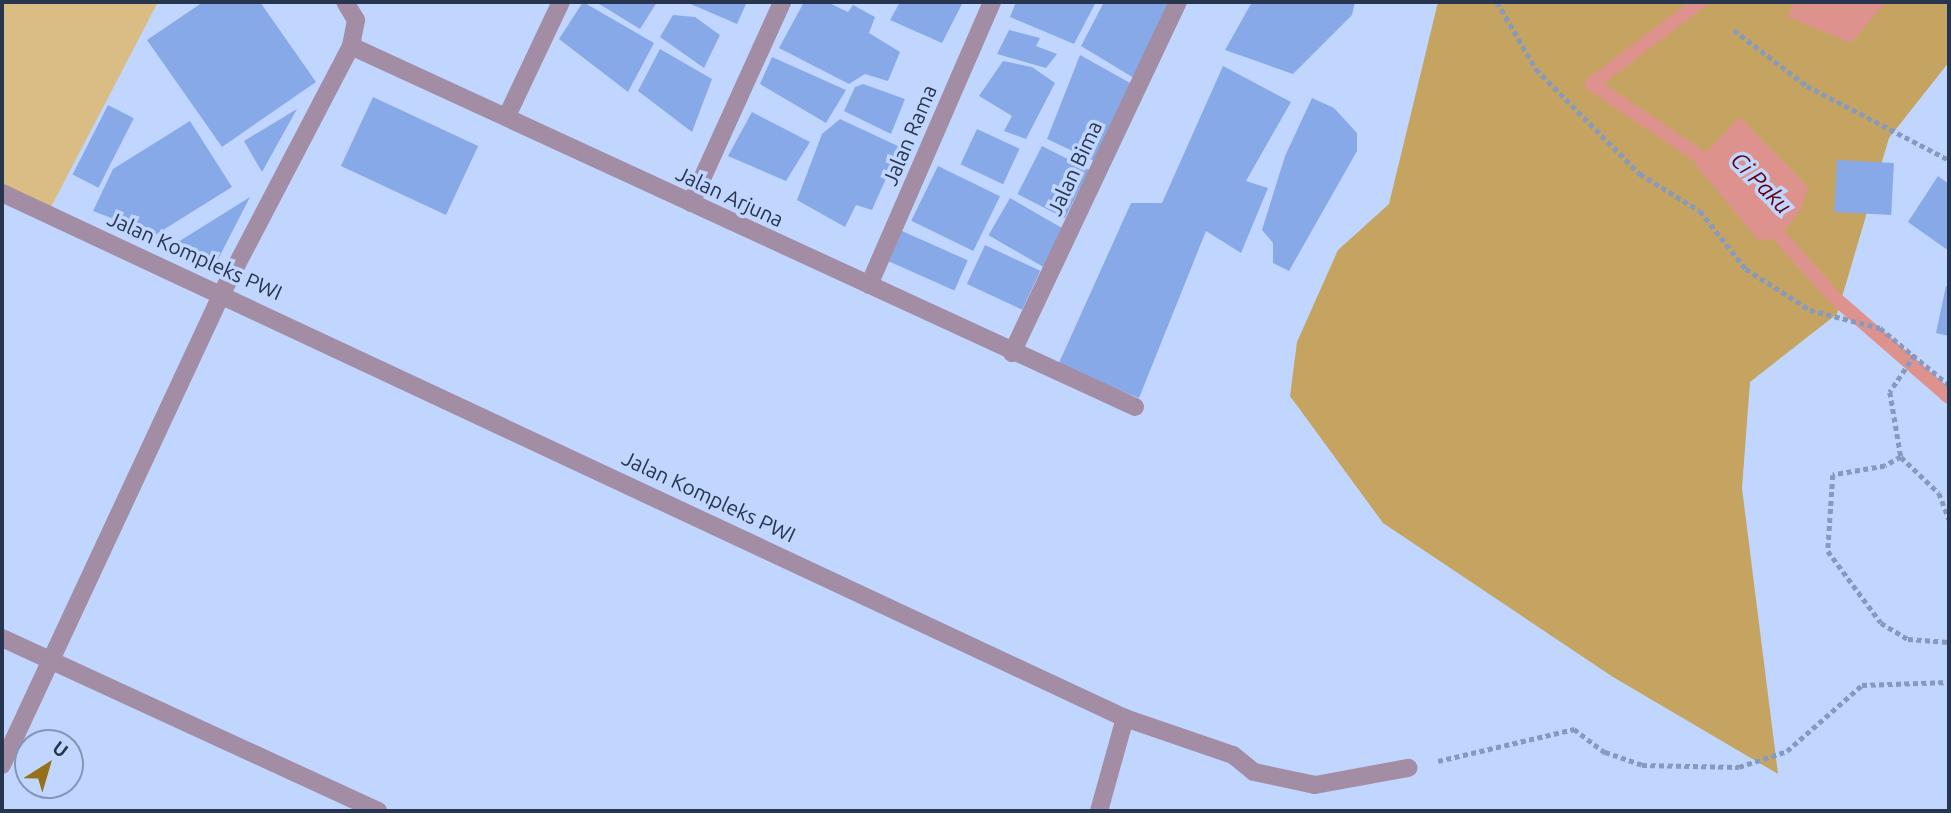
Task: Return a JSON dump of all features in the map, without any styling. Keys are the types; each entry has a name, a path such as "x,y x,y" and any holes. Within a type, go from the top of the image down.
{"street":[{"path":"2,765 223,291 351,46 356,20 345,2"},
{"path":"507,116 561,2"},
{"path":"691,204 782,2"},
{"name":"Jalan Rama","path":"869,285 992,2"},
{"name":"Jalan Bima","path":"1012,353 1178,2"},
{"name":"Jalan Arjuna","path":"351,46 507,116 1012,353 1135,407"},
{"name":"Jalan Kompleks PWI","path":"2,192 223,291 1125,718 1233,755 1254,772 1315,785 1408,768"},
{"path":"2,638 378,811"},
{"path":"1099,811 1125,718"}],"path":[{"path":"1497,2 1536,69 1640,174 1700,211 1746,269 1786,299 1880,328 1949,385"},
{"path":"1734,30 1807,86 1949,160"},
{"path":"1915,355 1890,393 1902,457 1939,493 1949,519"},
{"path":"1902,457 1885,466 1833,475 1828,551 1881,623 1908,639 1949,642"},
{"path":"1408,768 1574,729 1605,752 1642,765 1739,767 1787,751 1862,685 1949,682"}],"shaded area":[{"path":"2,2 158,2 50,209 2,185"},
{"path":"1438,2 1949,2 1949,62 1889,138 1837,314 1750,382 1742,488 1778,774 1613,677 1383,523 1290,396 1297,342 1338,250 1389,204"}],"water":[{"path":"1794,2 1886,2 1851,43 1788,17"},
{"path":"1740,117 1808,187 1801,209 1778,239 1758,240 1695,164"}],"building":[{"path":"203,2 260,2 316,82 222,147 147,40"},
{"path":"583,2 654,43 628,92 559,39"},
{"path":"596,2 657,2 640,29"},
{"path":"686,2 747,2 737,24"},
{"path":"804,2 827,2 848,12 853,5 875,17 869,33 900,52 888,81 865,74 849,84 779,48"},
{"path":"900,2 963,2 942,43 890,20"},
{"path":"1016,2 1096,2 1074,44 1010,17"},
{"path":"1104,2 1172,2 1139,81 1081,46"},
{"path":"1252,2 1355,2 1352,15 1293,74 1225,50"},
{"path":"673,15 695,17 720,35 704,68 660,37"},
{"path":"1009,30 1040,38 1036,46 1057,54 1046,68 997,54"},
{"path":"660,49 712,79 692,132 638,91"},
{"path":"1080,55 1132,84 1094,161 1047,139"},
{"path":"772,57 846,90 826,123 760,84"},
{"path":"1003,61 1032,67 1055,83 1026,139 1004,131 1012,116 979,96"},
{"path":"1223,66 1291,102 1246,181 1268,188 1241,253 1206,231 1139,398 1058,365 1131,203 1162,203"},
{"path":"863,84 905,99 891,134 844,111 855,87"},
{"path":"373,97 478,146 446,215 341,166"},
{"path":"1312,98 1334,108 1357,133 1357,151 1289,271 1273,263 1273,243 1262,230 1285,156"},
{"path":"108,105 134,118 98,188 73,174"},
{"path":"297,109 262,172 244,141"},
{"path":"752,112 810,142 786,181 728,156"},
{"path":"840,119 900,147 872,210 856,205 845,227 797,200 822,134"},
{"path":"190,121 232,187 155,235 93,211 113,169"},
{"path":"977,129 1020,149 1003,184 961,164"},
{"path":"1042,146 1089,170 1065,218 1017,194"},
{"path":"1837,160 1894,163 1891,215 1834,212"},
{"path":"938,166 1000,196 973,251 911,221"},
{"path":"1938,176 1949,184 1949,251 1908,222"},
{"path":"250,197 211,273 167,249"},
{"path":"1010,198 1067,231 1046,268 988,235"},
{"path":"902,231 968,260 954,290 889,261"},
{"path":"985,245 1040,271 1022,310 967,284"},
{"path":"1946,286 1949,287 1949,336 1936,333"}],"waterway":[{"name":"Ci Paku","path":"1700,2 1592,84 1714,166"},
{"name":"Ci Paku","path":"1769,224 1835,298 1949,397"}]}
